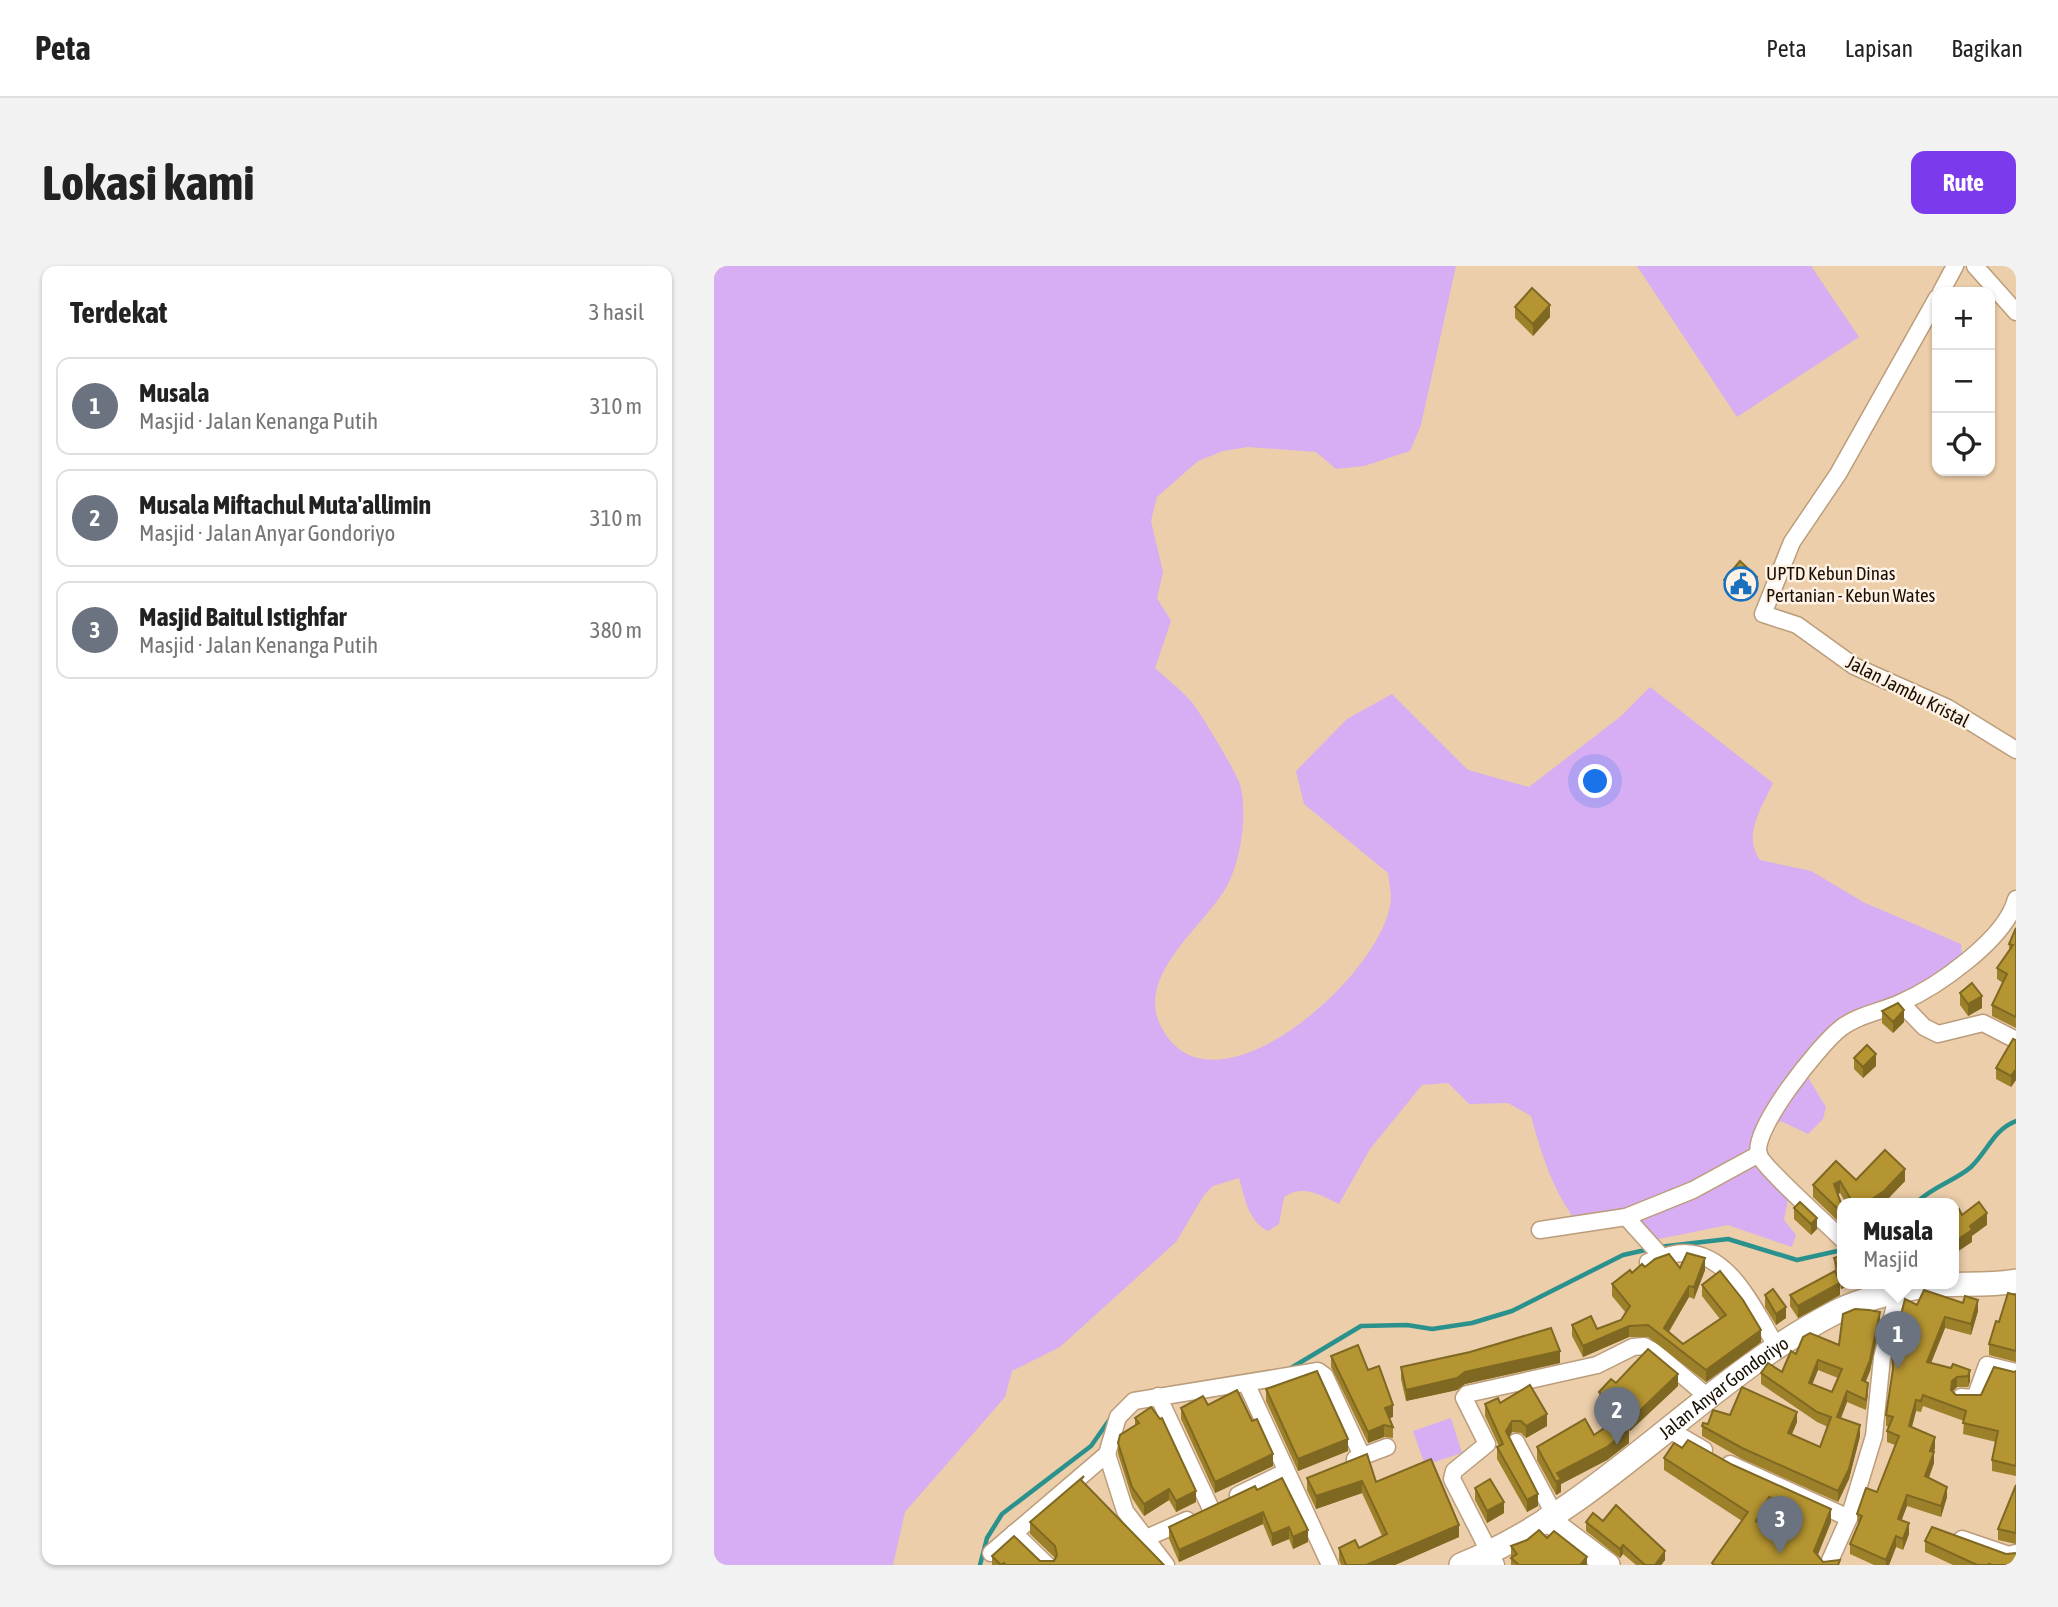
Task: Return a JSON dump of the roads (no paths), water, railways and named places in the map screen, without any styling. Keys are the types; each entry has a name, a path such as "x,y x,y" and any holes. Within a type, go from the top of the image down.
{"street":[{"path":"1944,287 1955,266"},
{"path":"1975,266 2016,312"},
{"name":"Jalan Jambu Kristal","path":"1932,307 1838,474 1792,542 1763,614 1797,625 1854,666 1948,708 2016,750"},
{"path":"1837,1234 1759,1154 1759,1140 1766,1122 1825,1043 1841,1028 1901,1003 1957,971 2015,910"},
{"path":"1901,1003 1924,1027 1938,1034 1983,1023 2016,1040"},
{"path":"1540,1230 1626,1217 1693,1190 1759,1154"},
{"path":"1626,1217 1654,1254 1698,1254 1728,1272 1778,1349"},
{"name":"Jalan Anyar Gondoriyo","path":"1959,1285 1986,1286 2016,1281"},
{"name":"Jalan Anyar Gondoriyo","path":"1461,1565 1492,1559 1670,1430 1709,1398 1836,1312 1883,1292 1906,1289"},
{"path":"1831,1564 1849,1518 1874,1436 1882,1358 1883,1292"},
{"path":"1492,1559 1452,1479 1454,1471 1487,1444 1464,1398 1467,1394 1597,1365 1633,1348 1644,1346 1656,1352 1709,1398"},
{"path":"1961,1396 1975,1398 1987,1365 2016,1372"},
{"path":"991,1553 1107,1454 1118,1417 1126,1406 1134,1401 1323,1373 1362,1456"},
{"path":"1247,1385 1293,1479 1330,1565"},
{"path":"1158,1396 1212,1509"},
{"path":"1670,1430 1737,1468 1849,1518"},
{"path":"1516,1442 1551,1517 1608,1565"},
{"path":"1338,1465 1387,1447"},
{"path":"1107,1454 1125,1511 1166,1565"},
{"path":"1144,1539 1212,1509 1293,1479"},
{"path":"1014,1533 1047,1565"},
{"path":"1952,1535 2009,1555 2016,1553"}],"waterway":[{"path":"1922,1198 1971,1167 1996,1135 2016,1121"},
{"path":"1659,1247 1728,1239 1797,1260 1837,1251"},
{"path":"1286,1371 1361,1326 1407,1325 1432,1329 1472,1323 1512,1311 1623,1255 1650,1249"},
{"path":"980,1565 987,1538 1002,1514 1091,1446 1110,1419"}],"place":[{"name":"UPTD Kebun Dinas Pertanian - Kebun Wates","path":"1741,584"},
{"name":"Musala","path":"1898,1369"},
{"name":"Musala Miftachul Muta'allimin","path":"1617,1445"},
{"name":"Masjid Baitul Istighfar","path":"1780,1554"}]}
